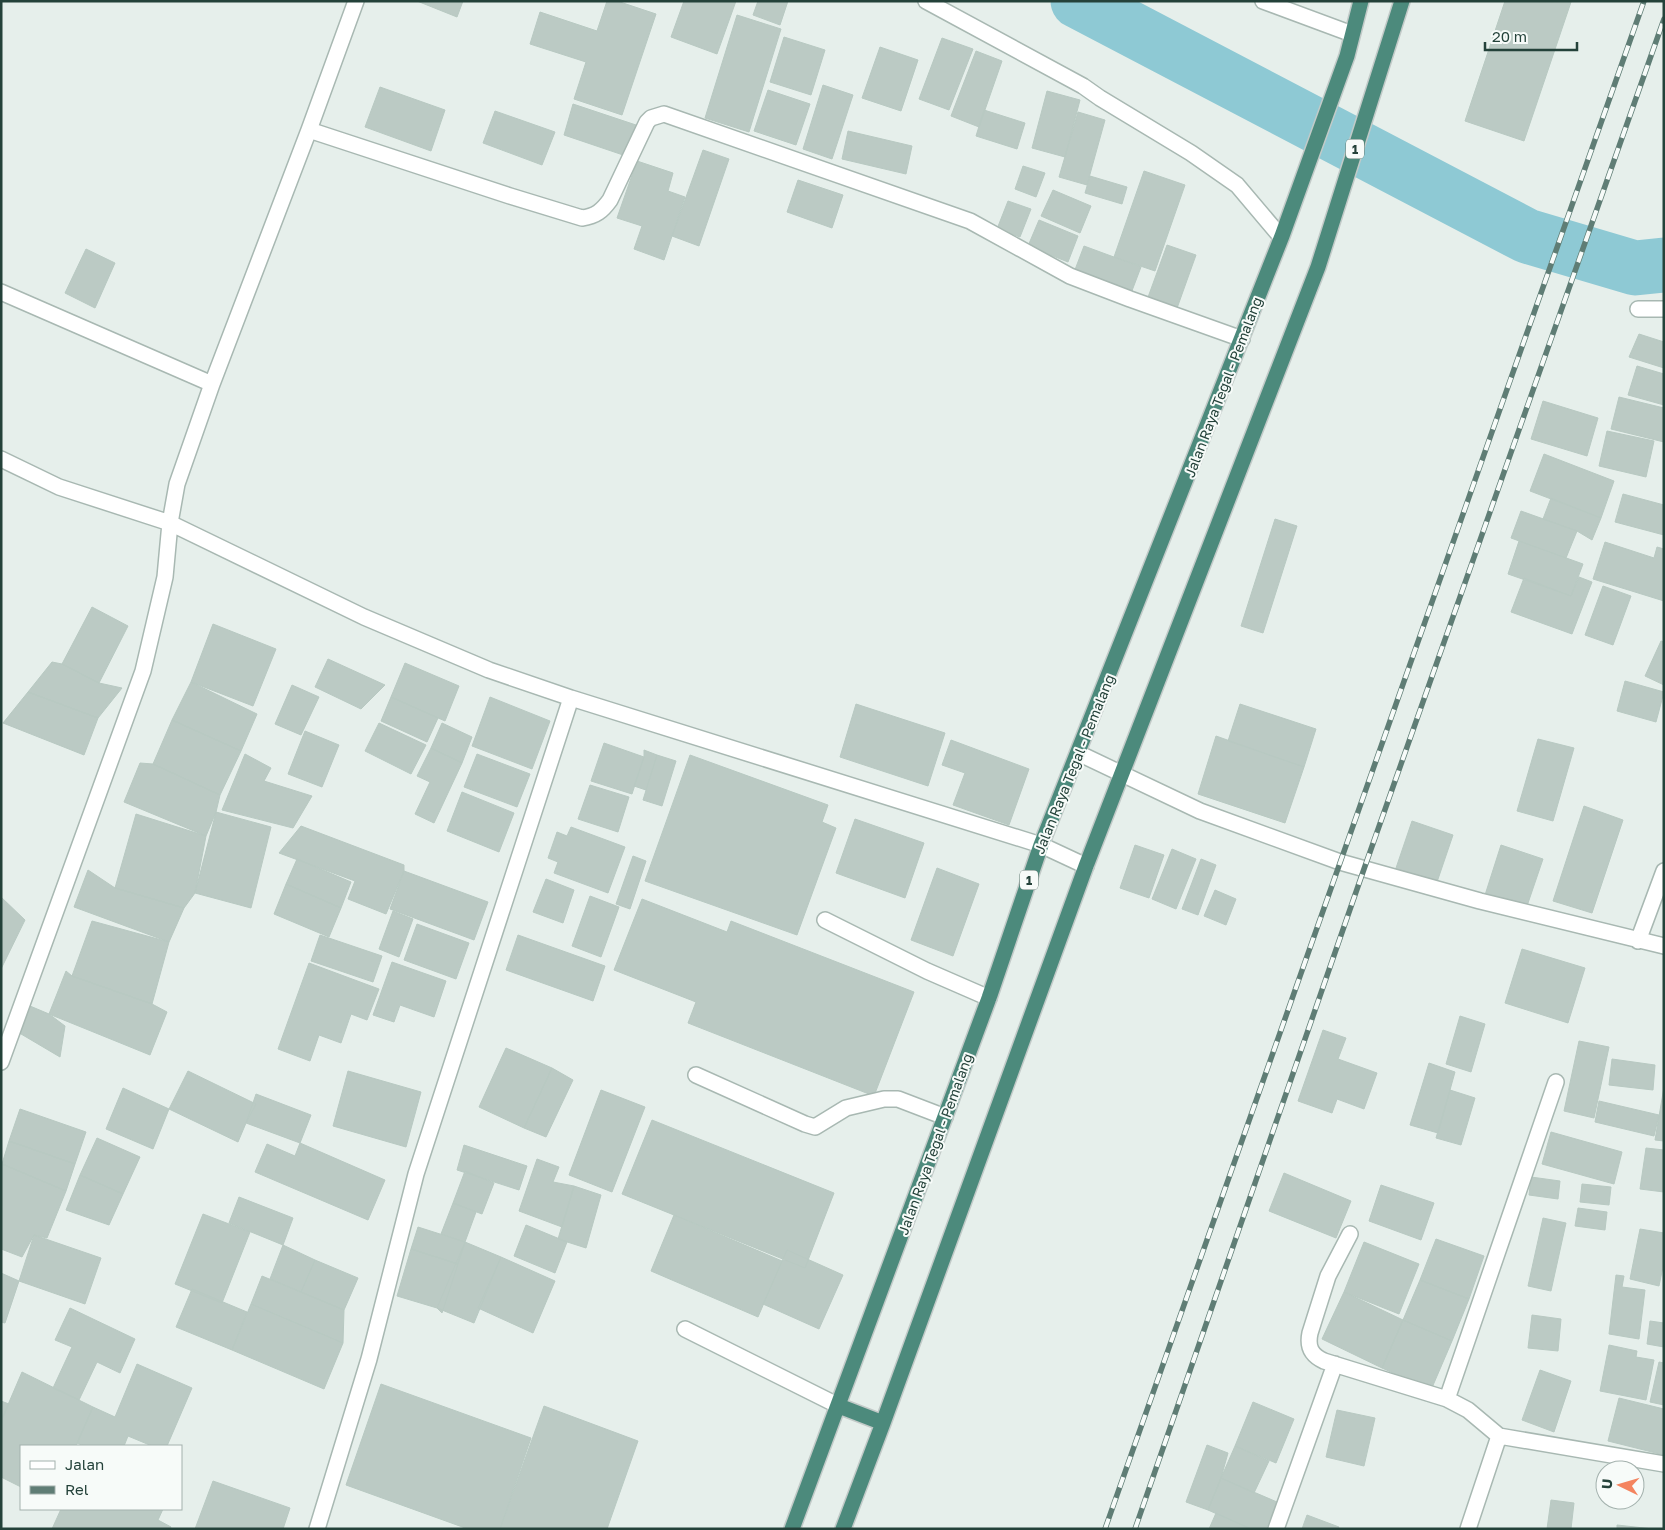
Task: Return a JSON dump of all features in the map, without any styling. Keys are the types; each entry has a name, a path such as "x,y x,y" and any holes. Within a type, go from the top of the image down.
{"highway":[{"name":"Jalan Raya Tegal - Pemalang","path":"792,1529 989,998 1041,846 1281,237 1347,56 1361,1"},
{"name":"1","path":"843,1529 1086,866 1318,267 1402,1"},
{"path":"839,1406 883,1423"}],"street":[{"path":"1,1062 143,671 165,577 170,522 177,484 212,384 356,1"},
{"path":"926,1 1083,86 1191,152 1237,185 1281,237"},
{"path":"1263,1 1352,34"},
{"path":"309,130 582,218 592,217 602,211 610,200 647,122 651,118 664,114 970,221 1070,276 1242,339"},
{"path":"1,292 212,384"},
{"path":"1638,309 1664,308"},
{"path":"1,459 59,487 170,522 364,617 489,670 571,698 1041,846 1086,866"},
{"path":"317,1529 369,1359 416,1174 571,698"},
{"path":"1078,754 1200,811 1340,862 1462,897 1664,946"},
{"path":"1638,941 1664,871"},
{"path":"825,920 927,971 989,998"},
{"path":"696,1075 815,1127 846,1108 884,1098 898,1099 945,1117"},
{"path":"1447,1399 1556,1082"},
{"path":"1350,1234 1328,1276 1308,1340 1311,1352 1324,1361 1447,1399 1468,1410 1499,1436 1664,1464"},
{"path":"685,1329 839,1406"},
{"path":"1276,1529 1335,1364"},
{"path":"1468,1529 1499,1436"}],"building":[{"path":"417,1 463,1 457,17"},
{"path":"607,1 617,1 656,14 622,115 574,99 586,62 530,44 540,12 597,31"},
{"path":"684,1 736,1 717,54 671,37"},
{"path":"758,1 788,1 780,25 753,15"},
{"path":"1505,1 1571,2 1524,141 1465,121"},
{"path":"737,15 781,29 749,132 705,118"},
{"path":"784,37 825,50 811,95 770,82"},
{"path":"942,38 973,49 949,110 919,99"},
{"path":"880,47 918,60 901,111 862,98"},
{"path":"976,51 1002,61 979,127 951,116"},
{"path":"823,85 853,95 832,159 803,149"},
{"path":"380,87 445,110 431,151 365,127"},
{"path":"768,90 810,104 796,145 754,131"},
{"path":"1047,91 1080,100 1065,157 1032,148"},
{"path":"573,104 639,126 629,157 564,135"},
{"path":"984,110 1025,123 1017,149 976,136"},
{"path":"495,111 555,132 542,165 483,143"},
{"path":"1078,112 1105,120 1087,185 1059,177"},
{"path":"848,131 912,146 906,174 842,159"},
{"path":"703,150 729,159 699,246 672,236"},
{"path":"637,161 673,173 668,191 685,197 664,260 634,249 642,226 617,218"},
{"path":"1023,166 1045,173 1036,197 1015,189"},
{"path":"1144,171 1185,185 1155,271 1114,257"},
{"path":"1090,176 1127,187 1122,204 1085,193"},
{"path":"798,180 843,195 832,228 787,212"},
{"path":"1053,190 1091,206 1080,233 1041,216"},
{"path":"1008,201 1031,209 1020,237 997,229"},
{"path":"1039,220 1078,236 1068,262 1028,246"},
{"path":"1167,245 1196,255 1176,311 1147,300"},
{"path":"1084,246 1141,267 1130,296 1073,275"},
{"path":"86,249 115,263 95,308 65,293"},
{"path":"1639,334 1664,342 1664,368 1629,357"},
{"path":"1637,366 1664,374 1664,405 1628,395"},
{"path":"1619,397 1664,408 1664,442 1611,429"},
{"path":"1543,401 1598,418 1587,456 1531,439"},
{"path":"1607,431 1654,441 1646,477 1599,466"},
{"path":"1544,454 1614,481 1601,518 1530,491"},
{"path":"1623,494 1664,505 1664,535 1615,522"},
{"path":"1551,498 1601,518 1592,540 1577,531 1543,519"},
{"path":"1521,511 1577,531 1566,558 1511,538"},
{"path":"1275,519 1297,526 1263,633 1241,626"},
{"path":"1519,541 1583,564 1571,596 1508,574"},
{"path":"1605,542 1654,558 1657,547 1664,549 1664,601 1593,579"},
{"path":"1579,577 1592,582 1572,634 1511,612 1524,578 1571,596"},
{"path":"1603,586 1631,596 1613,645 1585,635"},
{"path":"92,607 128,626 99,683 62,664"},
{"path":"213,624 276,649 253,706 191,682"},
{"path":"1661,641 1664,642 1664,685 1645,676"},
{"path":"328,659 385,685 361,709 315,687"},
{"path":"52,662 62,664 99,683 122,688 98,718 28,692"},
{"path":"405,663 459,686 445,721 391,697"},
{"path":"1625,681 1664,692 1656,722 1617,711"},
{"path":"191,682 257,714 241,751 172,720"},
{"path":"292,685 319,697 301,735 275,724"},
{"path":"28,692 98,718 84,755 3,723"},
{"path":"391,697 438,718 427,742 381,721"},
{"path":"490,697 550,721 532,769 472,746"},
{"path":"856,704 945,733 928,786 840,757"},
{"path":"1240,704 1316,729 1304,767 1228,741"},
{"path":"172,720 241,751 220,795 153,764"},
{"path":"379,723 426,745 411,774 365,751"},
{"path":"442,723 472,737 462,763 431,748"},
{"path":"305,731 339,745 322,787 288,774"},
{"path":"1216,736 1304,767 1285,823 1198,794"},
{"path":"1538,739 1574,748 1553,821 1517,811"},
{"path":"951,740 1029,769 1009,825 953,805 965,773 942,765"},
{"path":"604,743 644,757 632,794 591,781"},
{"path":"431,748 462,763 434,823 415,814 430,782 417,776"},
{"path":"644,750 657,755 646,790 634,786 644,757"},
{"path":"245,754 271,768 264,781 312,796 293,828 222,810"},
{"path":"477,754 530,774 517,807 464,787"},
{"path":"657,755 676,761 662,806 643,800"},
{"path":"690,755 828,805 822,822 836,828 797,935 645,881"},
{"path":"140,763 153,764 220,795 216,812 206,836 124,802"},
{"path":"590,785 629,797 618,832 578,819"},
{"path":"462,792 514,813 499,852 447,831"},
{"path":"1584,806 1623,820 1592,913 1553,901"},
{"path":"216,812 271,827 251,908 195,893"},
{"path":"136,814 206,836 195,893 184,908 115,888"},
{"path":"855,819 924,843 905,898 836,873"},
{"path":"1412,821 1453,835 1436,885 1395,871"},
{"path":"301,826 404,865 404,871 386,914 348,899 355,881 279,853"},
{"path":"571,827 625,847 608,893 554,873 558,862 548,858 557,832 567,836"},
{"path":"1135,845 1164,855 1149,898 1120,888"},
{"path":"1501,845 1543,859 1526,909 1485,895"},
{"path":"1172,849 1196,859 1176,909 1152,899"},
{"path":"633,856 646,861 630,909 616,904"},
{"path":"297,859 351,882 341,908 286,884"},
{"path":"1201,859 1216,865 1198,915 1182,909"},
{"path":"937,868 979,884 953,956 911,940"},
{"path":"88,870 115,888 184,908 169,942 74,907"},
{"path":"404,871 488,902 474,940 390,909"},
{"path":"546,879 574,890 563,923 533,912"},
{"path":"286,884 341,908 329,937 274,914"},
{"path":"1215,890 1236,899 1226,925 1204,916"},
{"path":"590,896 619,907 601,957 572,946"},
{"path":"1,897 25,920 1,969"},
{"path":"642,899 727,932 731,921 914,992 874,1096 688,1023 696,1002 614,970"},
{"path":"393,911 413,919 399,957 379,949"},
{"path":"92,921 169,942 152,1004 72,976"},
{"path":"417,924 469,943 456,979 404,960"},
{"path":"320,935 382,956 373,982 311,961"},
{"path":"518,935 605,966 593,1001 506,970"},
{"path":"1522,949 1585,968 1568,1023 1505,1003"},
{"path":"392,962 446,981 434,1017 400,1005 394,1022 373,1015"},
{"path":"309,963 379,989 367,1020 351,1014 341,1043 319,1035 310,1061 278,1049"},
{"path":"66,971 72,976 152,1004 167,1012 150,1055 49,1014"},
{"path":"30,1006 49,1014 65,1026 60,1057 16,1031"},
{"path":"1460,1016 1485,1024 1471,1072 1446,1064"},
{"path":"1323,1030 1346,1038 1338,1059 1377,1073 1364,1109 1337,1099 1332,1113 1298,1101"},
{"path":"1579,1041 1609,1047 1594,1118 1564,1111"},
{"path":"506,1048 552,1068 524,1128 479,1107"},
{"path":"1612,1059 1655,1065 1653,1090 1609,1085"},
{"path":"1429,1063 1455,1072 1438,1133 1410,1125"},
{"path":"552,1068 573,1080 546,1137 524,1128"},
{"path":"188,1071 256,1104 238,1142 169,1109"},
{"path":"348,1071 421,1092 406,1147 333,1126"},
{"path":"1664,1087 1664,1141 1655,1140"},
{"path":"123,1088 169,1109 153,1149 106,1129"},
{"path":"601,1090 645,1107 612,1192 569,1175"},
{"path":"1450,1090 1475,1098 1461,1145 1436,1138"},
{"path":"256,1094 311,1115 300,1143 246,1123"},
{"path":"1599,1101 1659,1115 1654,1136 1595,1122"},
{"path":"20,1109 86,1132 75,1164 9,1141"},
{"path":"652,1120 834,1193 805,1268 622,1194"},
{"path":"1551,1132 1622,1152 1614,1184 1542,1164"},
{"path":"97,1138 140,1157 123,1194 80,1175"},
{"path":"9,1141 75,1164 66,1191 2,1164"},
{"path":"300,1143 385,1180 368,1220 255,1172 267,1144 295,1156"},
{"path":"464,1145 527,1166 519,1190 457,1170"},
{"path":"1646,1148 1664,1150 1664,1192 1640,1189"},
{"path":"537,1159 559,1167 553,1182 574,1186 562,1227 519,1211"},
{"path":"2,1164 66,1191 47,1238 34,1235 22,1257 1,1249"},
{"path":"465,1171 494,1183 482,1214 453,1203"},
{"path":"1284,1173 1351,1201 1336,1238 1269,1211"},
{"path":"80,1175 123,1194 109,1225 66,1210"},
{"path":"1531,1177 1560,1181 1558,1199 1529,1195"},
{"path":"1582,1184 1611,1187 1609,1205 1580,1202"},
{"path":"1381,1185 1434,1203 1421,1240 1369,1221"},
{"path":"574,1186 601,1195 586,1248 558,1239"},
{"path":"239,1197 293,1218 283,1245 229,1223"},
{"path":"453,1203 476,1212 465,1242 441,1234"},
{"path":"1578,1208 1607,1212 1605,1230 1575,1226"},
{"path":"203,1214 250,1232 222,1303 175,1284"},
{"path":"674,1215 782,1261 758,1317 651,1271"},
{"path":"1543,1218 1566,1223 1551,1291 1528,1286"},
{"path":"526,1225 567,1242 555,1273 514,1256"},
{"path":"418,1227 465,1242 458,1264 411,1249"},
{"path":"1640,1229 1664,1233 1664,1262 1659,1286 1630,1279"},
{"path":"34,1235 101,1258 85,1304 19,1281"},
{"path":"1436,1239 1484,1256 1469,1299 1420,1280"},
{"path":"465,1242 501,1257 474,1323 437,1308"},
{"path":"1364,1242 1419,1264 1399,1314 1344,1292"},
{"path":"283,1245 315,1260 301,1292 270,1279"},
{"path":"411,1249 458,1264 442,1313 437,1308 397,1296"},
{"path":"787,1250 843,1275 819,1329 763,1304"},
{"path":"501,1257 555,1281 533,1333 478,1308"},
{"path":"315,1260 358,1278 344,1310 301,1292"},
{"path":"1,1273 19,1281 5,1323 1,1322"},
{"path":"1616,1275 1624,1276 1622,1287 1645,1290 1639,1339 1609,1334"},
{"path":"262,1276 344,1310 343,1343 251,1304"},
{"path":"1420,1280 1469,1299 1452,1341 1403,1320"},
{"path":"192,1289 247,1312 232,1350 176,1327"},
{"path":"1344,1292 1403,1320 1382,1368 1322,1339"},
{"path":"251,1304 343,1343 324,1389 232,1350"},
{"path":"70,1308 135,1339 120,1373 97,1362 79,1400 53,1388 72,1347 55,1340"},
{"path":"1532,1315 1561,1319 1558,1351 1528,1348"},
{"path":"1403,1320 1452,1341 1431,1390 1382,1368"},
{"path":"1650,1321 1664,1323 1664,1347 1647,1344"},
{"path":"1609,1345 1637,1351 1636,1357 1654,1360 1646,1400 1600,1391"},
{"path":"1659,1362 1664,1363 1664,1405 1650,1402"},
{"path":"137,1364 192,1388 167,1445 150,1445 128,1436 124,1445 82,1445 77,1443 93,1407 115,1417"},
{"path":"1540,1370 1571,1381 1554,1432 1522,1420"},
{"path":"22,1372 93,1407 76,1445 20,1445 20,1486 1,1477 1,1421"},
{"path":"381,1384 531,1438 500,1529 468,1529 346,1485"},
{"path":"1619,1398 1664,1409 1664,1455 1608,1441"},
{"path":"1,1401 9,1404 1,1421"},
{"path":"1253,1402 1294,1419 1276,1463 1235,1446"},
{"path":"544,1406 638,1441 607,1529 500,1529"},
{"path":"1337,1410 1375,1418 1364,1466 1326,1457"},
{"path":"1207,1445 1228,1453 1221,1478 1208,1510 1186,1502"},
{"path":"1235,1446 1269,1461 1254,1493 1221,1478"},
{"path":"1221,1478 1277,1502 1266,1529 1251,1529 1208,1510"},
{"path":"213,1481 290,1508 283,1529 195,1529"},
{"path":"1551,1500 1574,1503 1571,1529 1547,1529"},
{"path":"61,1510 163,1510 158,1520 171,1527 170,1529 52,1529"},
{"path":"1216,1513 1251,1529 1209,1529"},
{"path":"1307,1515 1339,1527 1338,1529 1302,1529"},
{"path":"1617,1525 1653,1529 1617,1529"}],"waterway":[{"path":"1078,1 1527,236 1635,268 1664,265"}],"railway":[{"path":"1105,1529 1644,1"},
{"path":"1135,1529 1364,869 1664,19"}]}
